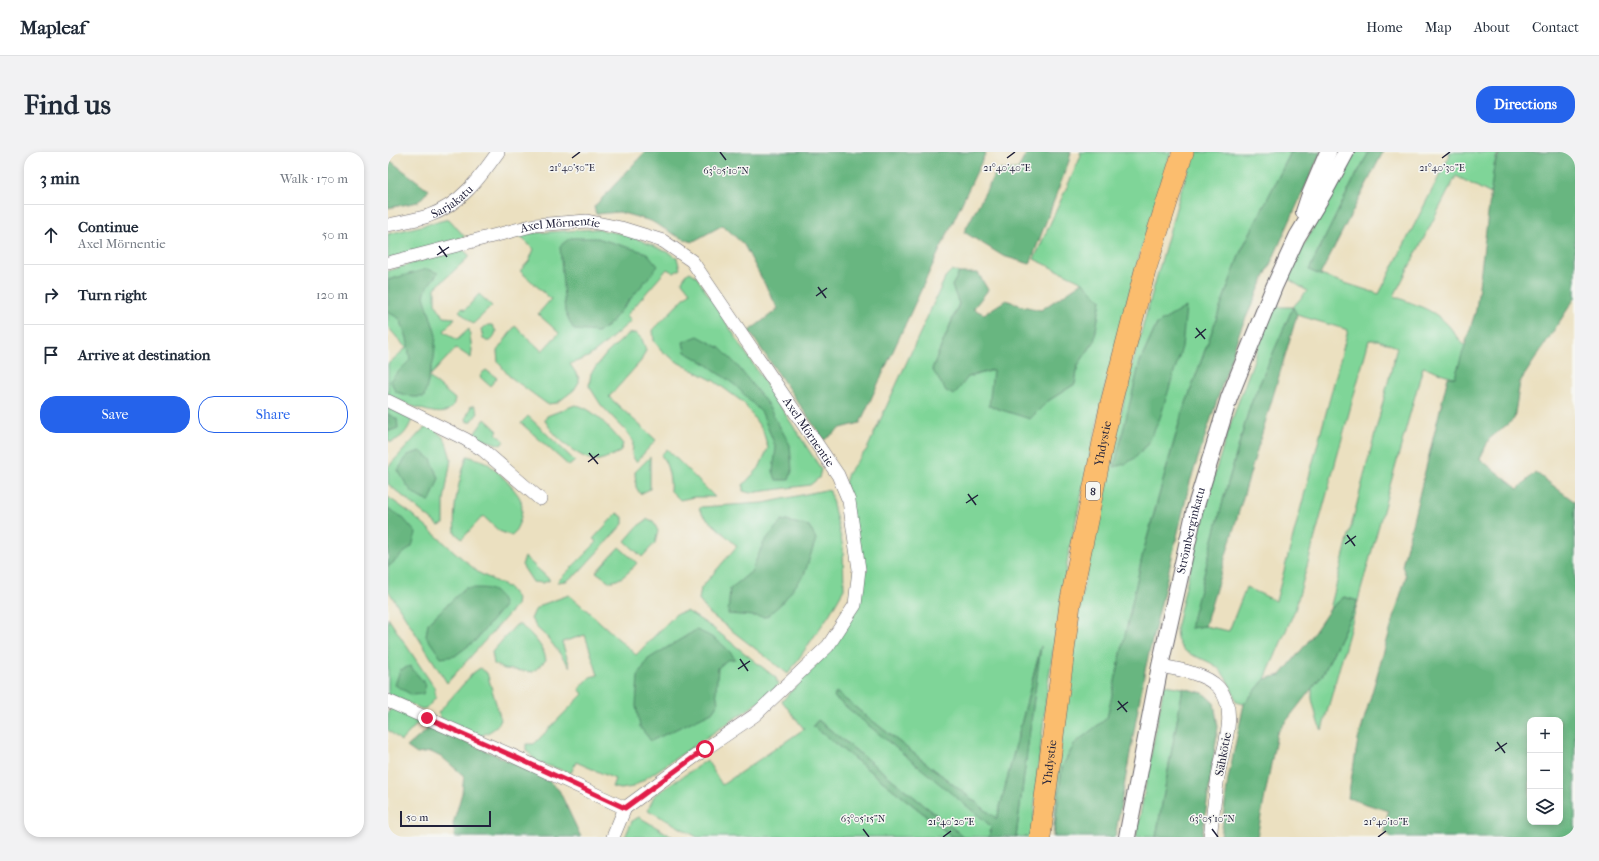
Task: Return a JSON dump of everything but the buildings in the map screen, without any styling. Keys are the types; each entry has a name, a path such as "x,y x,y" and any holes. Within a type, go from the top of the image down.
{"highway":[{"name":"Yhdystie","path":"1040,837 1070,604 1110,410 1145,270 1183,152"}],"street":[{"name":"Sarjakatu","path":"388,225 428,216 457,201 481,176 498,152"},
{"name":"Strömberginkatu","path":"1297,237 1309,197 1328,152"},
{"name":"Strömberginkatu","path":"1127,837 1160,666 1195,509 1229,398 1274,287 1297,237 1346,152"},
{"name":"Axel Mörnentie","path":"388,264 535,225 587,221 621,228 663,241 692,261 838,475 849,502 858,569 855,605 828,646 755,716 705,749 625,808"},
{"path":"388,401 465,439 483,450 540,499"},
{"name":"Sähkötie","path":"1160,666 1178,669 1209,679 1220,688 1227,704 1228,730 1219,770 1210,837"},
{"path":"388,701 513,756 625,808 613,837"}],"green space":[{"path":"645,152 986,152 860,423 841,428 824,440 749,331 778,309 744,245 723,225 692,242 677,236 651,221 619,212 596,214 594,207"},
{"path":"1027,152 1071,152 1069,161 1030,264 1003,256 964,232 997,170 1018,169"},
{"path":"1080,152 1171,152 1141,250 1105,387 1068,557 1048,683 1032,837 1016,837 1040,650 997,819 837,693 991,826 989,837 964,837 818,720 813,726 953,837 697,837 648,810 654,796 707,760 722,785 804,729 782,701 828,652 858,603 845,483 848,473 867,449 946,276 952,270 959,273 952,286 959,303 932,369 968,377 994,370 1030,419 1048,401 1075,384 1078,365 1094,342 1101,300 1083,282 1034,259 1081,156"},
{"path":"1195,152 1291,152 1240,253 1180,420 1143,553 1107,719 1075,743 1062,767 1053,837 1059,757 1077,620 1102,494 1134,358 1182,187","holes":["1157,324 1115,467 1140,362"]},
{"path":"1291,152 1321,152 1240,331 1190,482 1145,670 1115,837 1054,837 1062,767 1075,743 1107,718 1143,553 1180,420 1240,253"},
{"path":"1352,152 1369,152 1309,270 1379,294 1450,155 1448,152 1498,152 1494,166 1491,194 1456,176 1394,296 1421,307 1440,317 1466,346 1455,377 1423,367 1358,601 1344,597 1330,609 1397,347 1378,340 1369,340 1295,610 1265,679 1244,704 1236,702 1228,681 1218,668 1183,650 1177,638 1176,629 1205,504 1230,425 1270,316 1276,307 1293,307 1307,291 1287,278","holes":["1293,308 1297,315 1348,330 1276,601 1246,587 1229,631 1205,626 1191,628 1224,497 1250,406"]},
{"path":"1369,152 1383,152 1320,275 1309,270"},
{"path":"1500,152 1575,152 1575,298 1520,382 1514,419 1489,439 1480,459 1518,489 1535,472 1575,502 1575,837 1392,837 1385,832 1388,811 1348,798 1358,740 1406,576 1402,566 1448,377 1455,377 1476,310 1494,166"},
{"path":"388,159 429,190 418,202 388,208"},
{"path":"449,219 465,237 388,259 388,234"},
{"path":"595,229 629,235 671,254 677,258 680,269 674,273 667,269 627,315 631,321 588,357 570,364 579,378 579,382 574,390 557,403 547,404 509,376 498,362 497,351 515,326 542,351 559,333 538,314 551,299 520,271 529,261 534,249 517,234"},
{"path":"570,238 597,238 647,253 658,266 608,326 598,332 574,330 565,312 560,246"},
{"path":"461,248 470,256 435,288 435,303 444,317 455,318 444,331 457,340 469,329 472,350 471,358 456,348 429,377 455,399 453,406 447,411 440,413 432,412 399,401 388,395 388,364 406,348 388,327 388,271"},
{"path":"427,269 438,273 427,287 424,296 436,335 434,359 424,397 412,397 396,392 390,380 410,360 407,338 400,319 388,312 388,280"},
{"path":"690,272 696,276 821,469 819,478 810,485 750,493 743,491 743,485 759,468 768,448 763,431 744,403 714,381 679,363 662,351 654,341 653,330 690,292 682,282 685,275"},
{"path":"959,273 978,273 988,290 973,309 984,314 1006,300 1022,306 1041,310 1083,282 1101,300 1094,342 1078,365 1075,384 1048,401 1030,419 989,406 993,370 968,377 954,395 946,391 932,369 959,304 952,286"},
{"path":"479,294 492,306 473,324 459,311 462,308 465,310"},
{"path":"1186,307 1182,347 1160,418 1148,444 1135,458 1125,464 1114,467 1140,362 1157,324"},
{"path":"1293,307 1297,315 1205,626 1190,628 1224,497 1250,406"},
{"path":"488,325 492,325 496,331 492,340 486,341 483,338 481,329"},
{"path":"636,333 642,339 646,350 641,361 609,397 656,440 636,462 632,455 633,441 626,431 601,405 589,386 591,373 607,353 628,334"},
{"path":"698,336 720,348 736,364 766,402 790,445 792,471 789,480 776,480 773,471 776,448 762,413 736,386 705,363 685,352 683,342"},
{"path":"486,370 497,378 490,386 480,377"},
{"path":"575,405 589,410 608,426 623,444 620,452 599,460 592,459 584,457 560,440 545,420 547,416"},
{"path":"471,406 475,406 478,413 472,421 467,422 466,418"},
{"path":"388,407 412,419 404,434 391,442 388,440"},
{"path":"388,414 397,419 398,428 390,431 388,429"},
{"path":"528,416 575,461 569,466 521,423"},
{"path":"485,419 498,431 496,433 504,441 501,445 478,438 474,434"},
{"path":"424,428 433,428 445,439 451,459 444,500 444,524 439,526 388,484 388,467"},
{"path":"667,449 715,497 694,497 680,500 670,490 670,481 666,463 661,455"},
{"path":"420,451 431,459 439,478 430,501 414,494 398,470 408,455"},
{"path":"467,456 489,464 519,497 522,511 519,524 512,536 499,531 483,516 462,539 455,533 455,504 461,475"},
{"path":"650,457 650,489 640,494 636,487 635,472"},
{"path":"825,490 830,491 843,547 844,589 829,615 788,674 709,613 699,600 701,588 737,546 704,516 699,509 701,507 764,503"},
{"path":"388,497 409,512 479,573 509,588 517,598 516,606 447,683 388,590"},
{"path":"388,508 402,517 416,533 412,546 388,567"},
{"path":"617,513 623,517 623,524 577,574 566,581 557,582 597,542 593,539"},
{"path":"648,519 653,521 658,531 655,543 642,557 625,541 638,526"},
{"path":"782,520 809,526 816,539 804,575 782,603 766,617 728,614 730,589 751,572 764,542"},
{"path":"619,547 637,563 625,575 610,582 596,572"},
{"path":"525,557 550,580 543,583 533,582 522,565"},
{"path":"465,588 489,589 497,594 504,606 476,640 455,656 441,658 426,636 428,623"},
{"path":"569,595 636,655 676,614 687,611 713,628 776,678 778,685 771,694 633,787 621,789 612,787 615,779 576,762 571,773 537,762 526,750 526,744 534,744 583,694 579,689 590,677 598,675 585,635 562,642 570,667 531,619 535,610 541,605"},
{"path":"1344,597 1358,601 1323,674 1277,733 1257,837 1221,837 1228,779 1244,704 1265,679 1281,675 1307,643 1330,609"},
{"path":"1358,602 1322,730 1318,723 1312,699 1312,688 1323,674"},
{"path":"388,618 434,687 436,697 427,708 422,709 388,694"},
{"path":"516,625 520,625 533,636 545,655 546,660 533,672 504,669 494,664 492,652"},
{"path":"696,630 707,634 718,641 732,654 735,659 727,660 718,668 716,691 718,703 712,712 651,741 640,727 636,706 638,676 648,659"},
{"path":"1041,646 1016,837 989,837 991,826 834,697 836,692 997,819"},
{"path":"410,666 426,685 423,694 412,695 395,685 400,670"},
{"path":"480,668 487,673 501,720 492,730 480,736 441,718 438,713 473,673"},
{"path":"1164,685 1183,688 1156,837 1136,837"},
{"path":"1183,688 1203,693 1214,703 1218,727 1202,837 1156,837"},
{"path":"393,707 420,721 401,741 388,730 388,712"},
{"path":"818,720 964,837 953,837 813,726"},
{"path":"431,726 544,777 559,790 581,837 455,837 453,824 462,793 464,776 443,758 431,752 417,754 407,747"},
{"path":"639,817 673,837 625,837 632,821"}],"route":[{"path":"427,718 625,808 705,749"}]}
